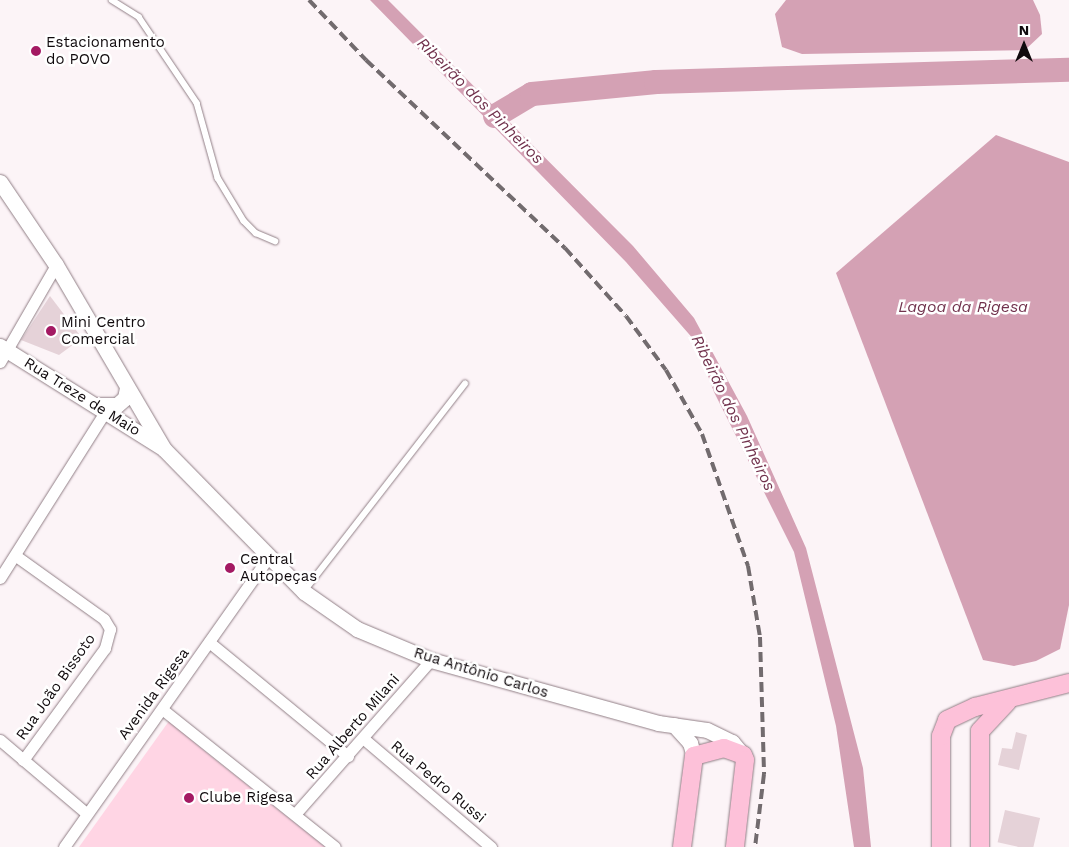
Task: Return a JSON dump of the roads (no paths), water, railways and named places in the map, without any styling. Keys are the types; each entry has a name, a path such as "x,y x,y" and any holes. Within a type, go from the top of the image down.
{"main road":[{"name":"Rua Antônio Carlos","path":"0,182 56,265 164,449 208,490 268,558 304,592 357,629 431,660 674,725 721,735 744,755"},
{"name":"Rua Treze de Maio","path":"3,353 99,408 164,449"},
{"path":"99,408 116,405 126,398 127,388"},
{"path":"941,847 943,727 950,717 965,710 1069,683"},
{"path":"980,847 980,731 992,713 1011,698"},
{"path":"943,727 968,723 980,731"},
{"path":"674,725 690,743 694,756 682,847"},
{"path":"694,756 724,748 744,755 746,769 735,847"}],"street":[{"path":"3,353 56,265"},
{"path":"0,578 16,556 99,408"},
{"name":"Rua João Bissoto","path":"16,556 104,619 110,629 105,648 23,760"},
{"name":"Avenida Rigesa","path":"64,847 86,813 268,558"},
{"path":"209,642 348,756"},
{"name":"Rua Alberto Milani","path":"296,813 364,739 431,660"},
{"path":"162,709 296,813 335,847"},
{"name":"Rua Pedro Russi","path":"364,739 489,846"},
{"path":"0,740 86,813"}],"lane":[{"path":"112,0 138,17 197,103 218,178 244,221 256,233 275,241"},
{"path":"304,592 465,384"}],"water":[{"name":"Ribeirão dos Pinheiros","path":"370,0 388,0 633,246 694,318 747,416 806,548 863,768 871,847 854,847 836,726 794,552 714,392 695,341 626,262"},
{"path":"786,0 1033,0 1040,15 1042,34 1025,50 802,54 782,47 775,14"},
{"name":"Lagoa da Rigesa","path":"996,135 1069,162 1069,605 1060,649 1036,661 1014,666 983,660 836,273"}],"waterway":[{"name":"Ribeirão dos Pinheiros","path":"495,116 532,94 656,82 1069,70"}],"railway":[{"path":"309,0 366,60 565,248 626,316 666,370 702,434 748,566 760,637 764,774 755,847"}],"place":[{"name":"Estacionamento do POVO","path":"36,51"},
{"name":"Mini Centro Comercial","path":"51,331"},
{"name":"Central Autopeças","path":"230,568"},
{"name":"Clube Rigesa","path":"189,798"}]}
